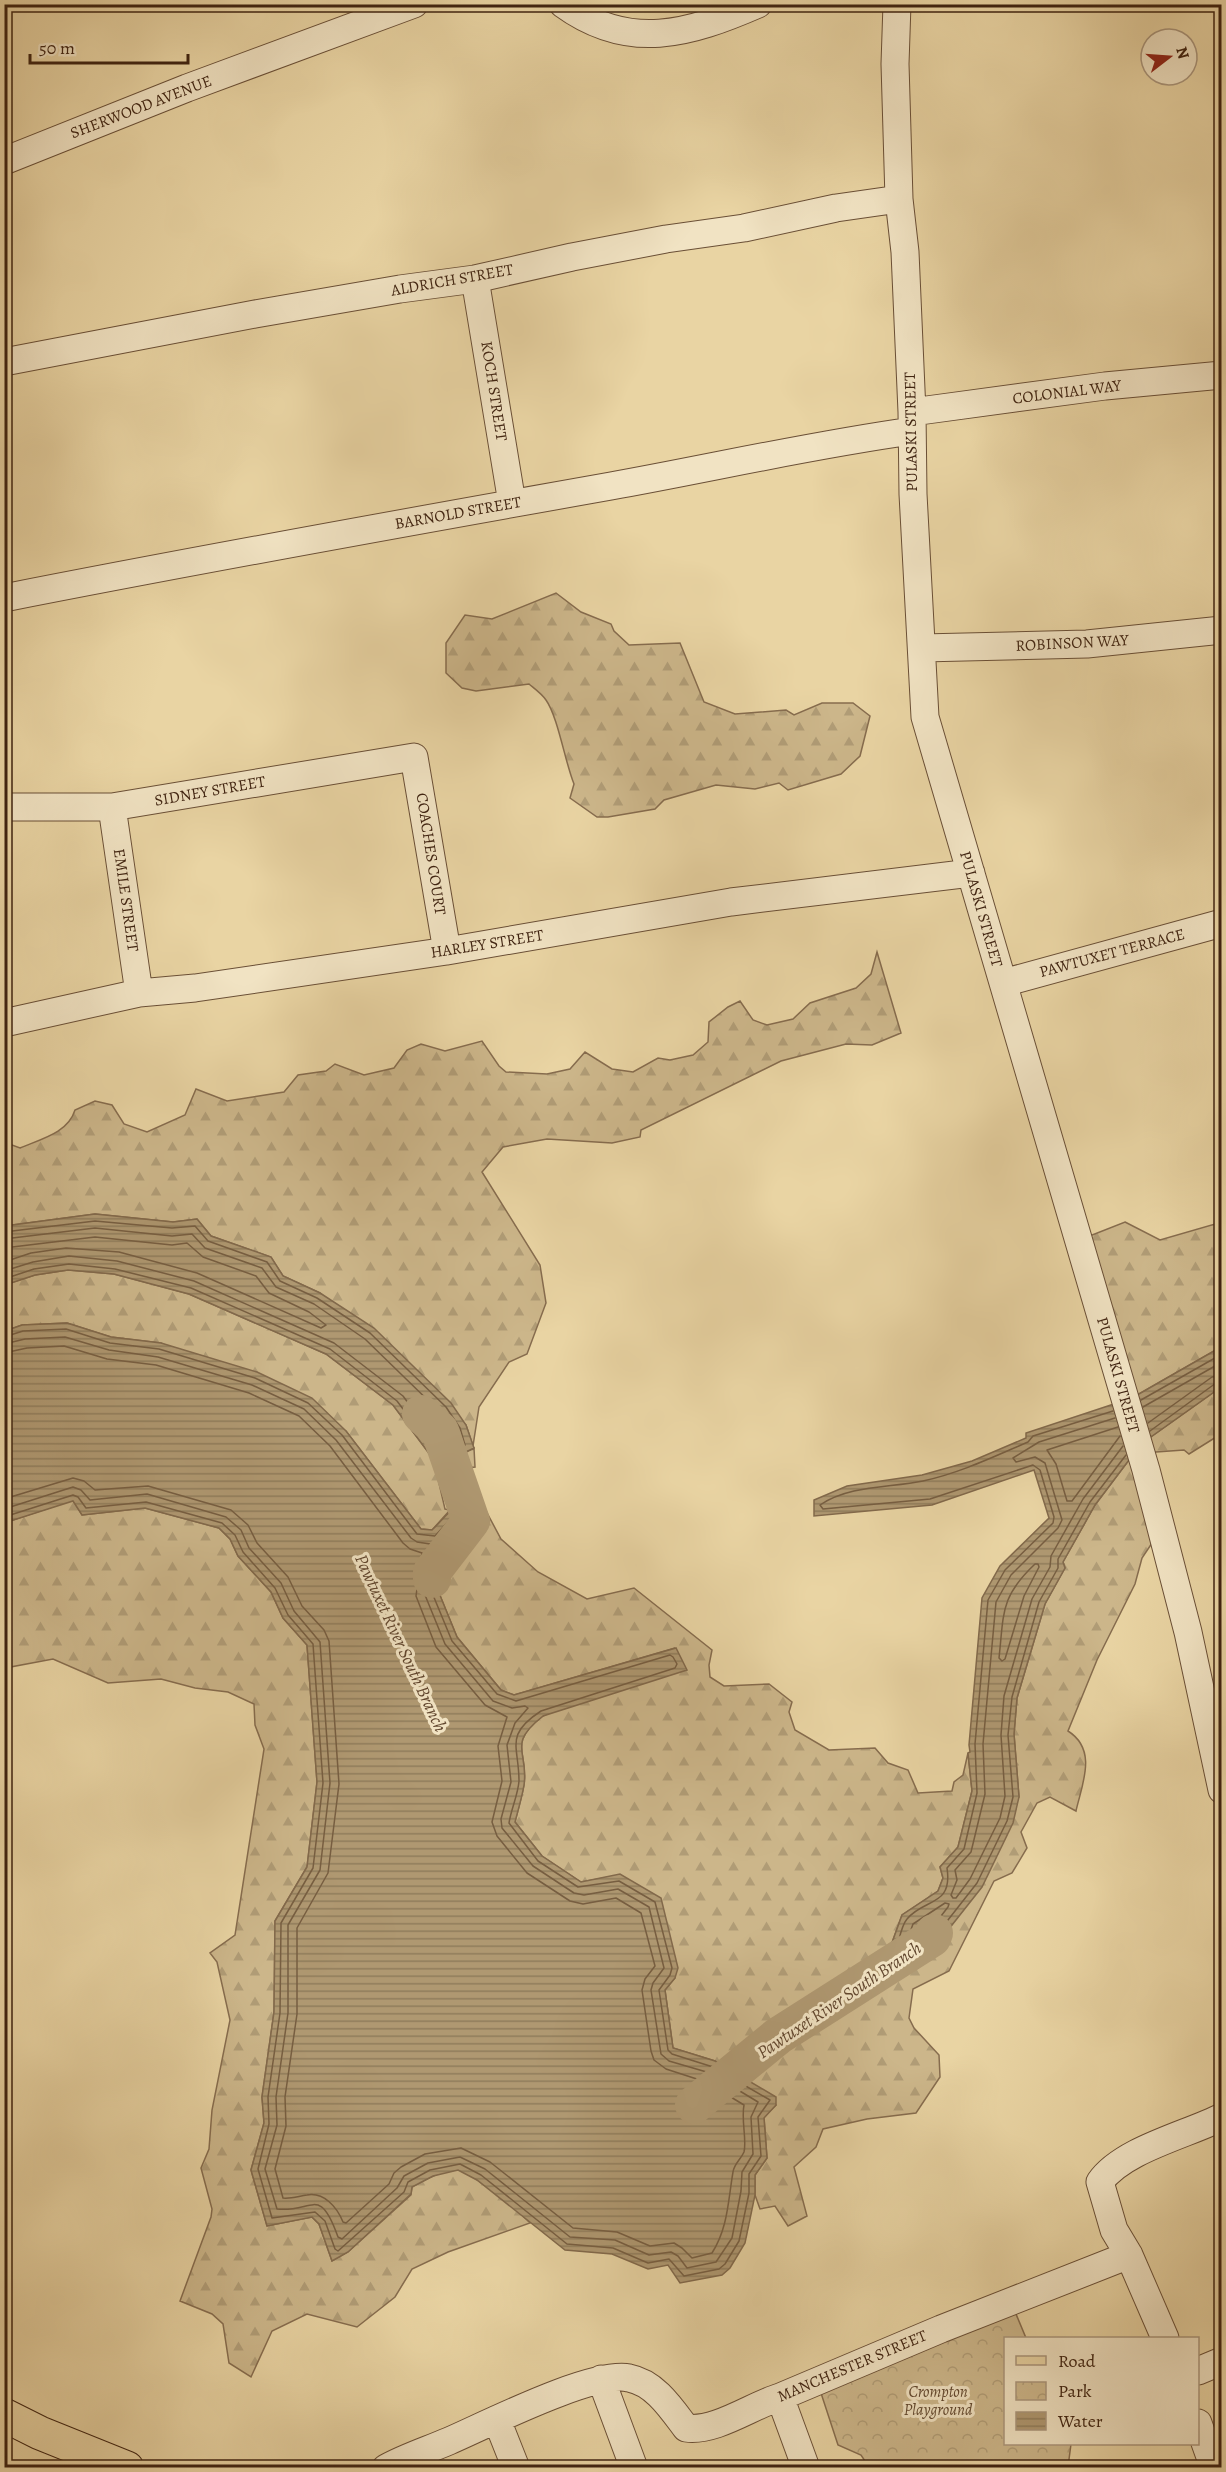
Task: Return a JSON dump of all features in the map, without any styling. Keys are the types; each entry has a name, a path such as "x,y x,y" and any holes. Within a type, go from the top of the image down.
{"main road":[{"path":"6,2419 127,2468"}],"street":[{"name":"SHERWOOD AVENUE","path":"4,161 187,88 414,4"},
{"path":"563,4 591,21 618,32 650,34 681,31 726,18 758,4"},
{"name":"PULASKI STREET","path":"897,4 895,64 898,200 905,252 913,494 925,717 1146,1470 1188,1632 1221,1790"},
{"name":"ALDRICH STREET","path":"4,362 255,314 399,289 475,279 666,239 744,228 836,208 898,200"},
{"name":"KOCH STREET","path":"475,279 512,503"},
{"name":"COLONIAL WAY","path":"912,421 1105,386 1221,375"},
{"name":"BARNOLD STREET","path":"4,598 177,563 711,468 850,439 912,421"},
{"name":"ROBINSON WAY","path":"922,648 1087,644 1221,630"},
{"name":"SIDNEY STREET","path":"4,807 112,807 414,757"},
{"name":"COACHES COURT","path":"414,757 447,951"},
{"name":"EMILE STREET","path":"112,807 139,993"},
{"name":"HARLEY STREET","path":"4,1023 139,993 195,988 447,951 730,902 971,873"},
{"name":"PAWTUXET TERRACE","path":"1003,983 1221,923"},
{"path":"1165,2337 1130,2255 1114,2230 1100,2182 1115,2167 1145,2149 1221,2117"},
{"name":"MANCHESTER STREET","path":"386,2468 559,2393 602,2379 630,2378 652,2388 686,2428 706,2428 760,2403 780,2397 941,2329 1130,2255"},
{"path":"1199,2370 1221,2361"},
{"path":"602,2379 634,2468"},
{"path":"780,2397 806,2468"},
{"path":"497,2420 516,2468"},
{"path":"1199,2428 1214,2468"}],"green space":[{"path":"556,593 581,612 611,624 614,631 629,645 680,643 704,702 735,714 786,710 794,715 822,703 853,703 870,716 860,756 841,774 788,790 779,783 755,789 716,785 664,800 655,809 597,817 570,798 574,784 554,717 546,700 540,694 529,684 476,691 462,688 446,673 446,643 465,615 492,619"},
{"path":"877,952 901,1033 872,1045 846,1044 781,1061 641,1130 640,1137 612,1143 547,1139 503,1147 482,1172 540,1265 546,1303 527,1354 509,1362 479,1407 473,1446 466,1425 320,1293 283,1276 271,1257 211,1236 197,1219 173,1222 95,1214 5,1226 4,1142 20,1148 45,1138 60,1130 75,1110 95,1101 112,1105 124,1124 147,1132 185,1115 196,1089 227,1101 284,1092 298,1075 326,1071 335,1064 364,1075 394,1068 407,1050 421,1044 445,1051 482,1041 499,1066 506,1072 547,1074 570,1069 585,1052 612,1069 633,1072 658,1058 670,1060 693,1055 708,1042 709,1022 740,1001 753,1020 767,1025 793,1019 810,1003 856,988 871,974"},
{"path":"1125,1222 1160,1240 1215,1224 1221,1228 1221,1347 1132,1398 1082,1239"},
{"path":"68,1270 114,1274 189,1294 326,1354 393,1405 431,1456 458,1456 474,1448 475,1467 444,1471 438,1479 445,1509 450,1510 432,1530 421,1529 346,1431 161,1343 111,1337 67,1323 22,1325 5,1331 4,1285 35,1275"},
{"path":"1221,1387 1221,1434 1189,1454 1184,1450 1142,1453 1162,1528 1142,1558 1135,1584 1097,1660 1068,1731 1083,1748 1086,1768 1076,1811 1050,1797 1037,1803 1021,1832 1027,1848 1012,1873 994,1881 949,1971 913,1989 909,2018 914,2028 939,2055 940,2077 916,2113 867,2119 823,2129 816,2147 794,2167 807,2216 788,2226 775,2206 760,2209 755,2195 755,2175 767,2158 764,2117 776,2105 715,2061 673,2048 665,1990 675,1978 620,1875 581,1882 542,1856 515,1822 524,1785 522,1742 532,1726 543,1716 675,1648 514,1695 501,1690 457,1637 439,1593 442,1566 473,1511 486,1511 501,1539 538,1572 587,1599 634,1588 712,1650 709,1665 710,1677 724,1686 769,1684 792,1702 789,1712 795,1730 829,1750 875,1748 888,1763 908,1770 918,1793 952,1791 954,1782 963,1775 968,1753 972,1791 958,1847 940,1867 943,1878 938,1891 902,1915 889,1951 1019,1797 1014,1734 1017,1698 1045,1604 1065,1568 1063,1562 1095,1505 1141,1444"},
{"path":"73,1500 82,1515 145,1508 219,1528 230,1539 238,1556 271,1592 283,1618 307,1645 317,1782 307,1867 275,1921 274,2012 262,2097 264,2123 251,2170 267,2226 312,2217 319,2224 332,2261 348,2252 411,2195 412,2187 451,2170 463,2172 483,2184 530,2223 448,2252 412,2269 395,2297 357,2327 307,2314 272,2331 251,2377 229,2363 223,2324 212,2314 180,2301 211,2217 212,2209 201,2168 209,2149 212,2110 230,2020 217,1962 210,1953 235,1935 264,1749 255,1725 254,1704 228,1692 195,1688 161,1679 108,1683 53,1659 5,1668 4,1528 7,1522"},
{"name":"Crompton Playground","path":"1011,2302 1026,2337 1004,2337 1004,2445 1071,2445 1068,2467 869,2467 861,2455 838,2445 818,2384"}],"water":[{"path":"95,1214 173,1222 197,1219 211,1236 271,1257 283,1276 320,1293 374,1328 451,1403 466,1425 474,1448 458,1456 431,1456 393,1405 326,1354 189,1294 114,1274 68,1270 35,1275 5,1285 5,1226"},
{"path":"67,1323 111,1337 161,1343 257,1372 312,1398 346,1431 421,1529 432,1530 455,1508 466,1503 473,1503 473,1511 442,1566 439,1593 457,1637 501,1690 514,1695 676,1648 687,1670 543,1716 532,1726 522,1742 524,1785 515,1822 542,1856 581,1882 620,1874 661,1898 678,1968 675,1978 665,1990 673,2048 715,2061 776,2097 776,2105 764,2118 767,2158 755,2175 755,2195 745,2243 730,2268 722,2275 680,2283 668,2265 648,2269 612,2254 565,2250 477,2180 458,2170 433,2176 412,2187 411,2194 348,2252 332,2261 319,2224 312,2217 267,2226 251,2170 264,2123 262,2097 274,2012 275,1921 307,1867 317,1782 307,1645 283,1618 271,1592 238,1556 230,1539 219,1528 145,1508 82,1515 73,1501 7,1522 5,1528 5,1331 22,1325"},
{"path":"1221,1347 1221,1387 1141,1444 1095,1505 1063,1562 1065,1568 1045,1604 1017,1698 1014,1734 1019,1797 1013,1823 982,1887 918,1968 900,1974 889,1951 902,1915 938,1891 943,1878 940,1867 958,1847 972,1791 968,1753 970,1752 982,1598 1000,1566 1049,1518 1034,1470 932,1505 814,1516 814,1500 847,1486 922,1475 972,1461 1026,1438 1026,1433 1132,1398"}],"waterway":[{"path":"421,1414 440,1431 471,1521 432,1572 432,1579"},
{"name":"Pawtuxet River South Branch","path":"694,2105 778,2036 932,1938 934,1933"}]}
